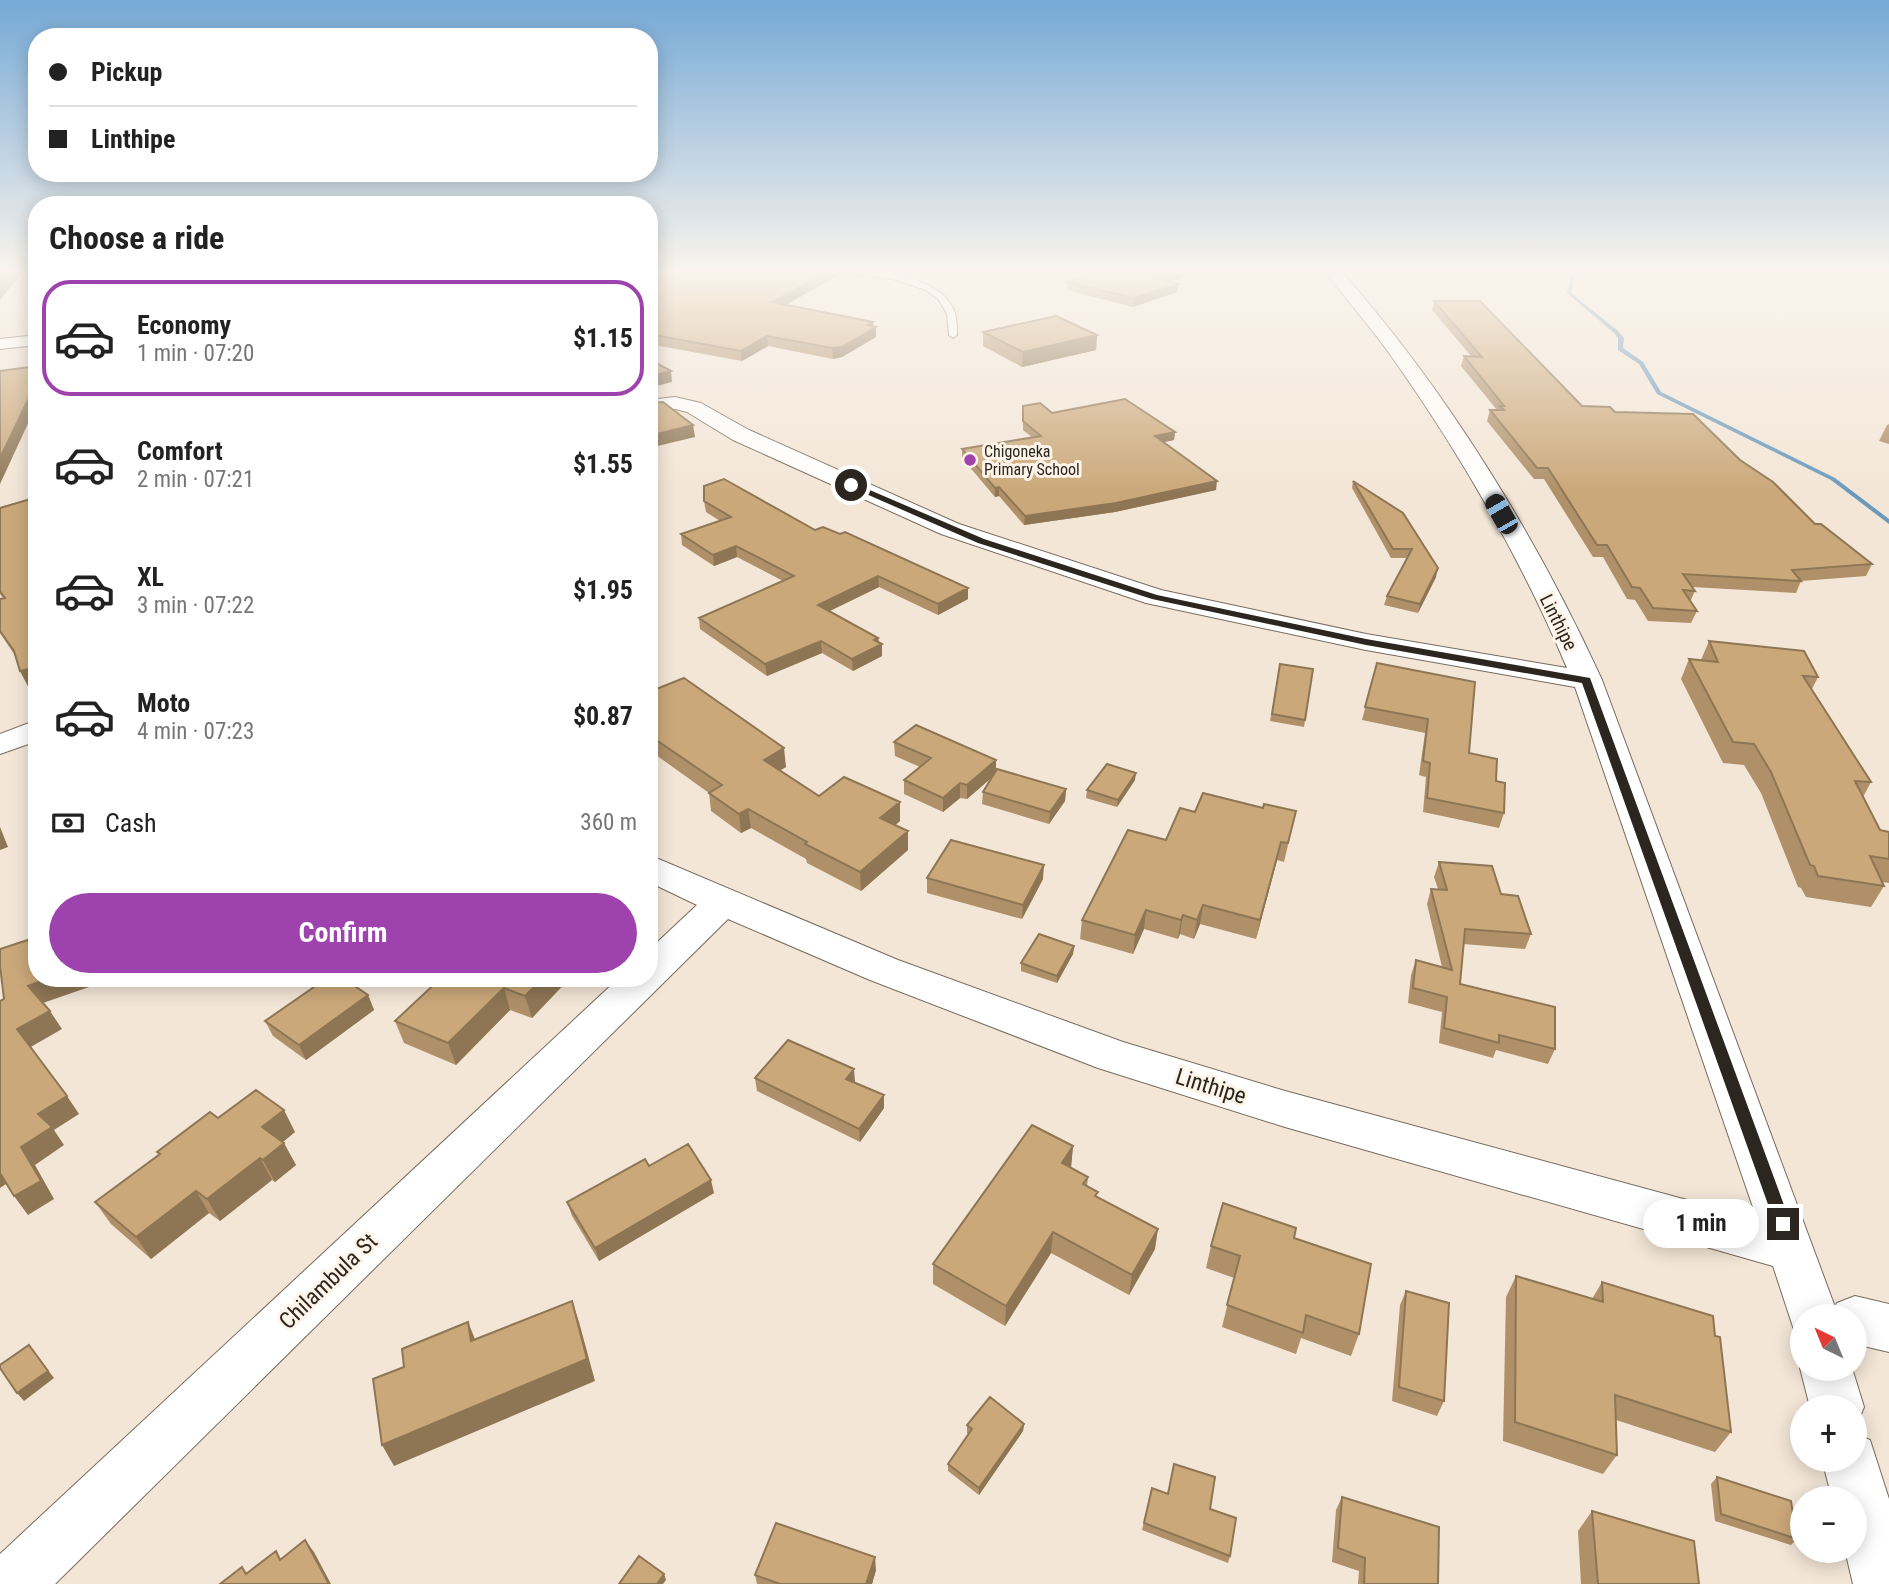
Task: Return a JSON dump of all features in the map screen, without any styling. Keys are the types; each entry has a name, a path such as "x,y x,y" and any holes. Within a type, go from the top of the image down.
{"street":[{"name":"Linthipe","path":"1394,345 1466,454 1566,632 1587,680 1792,1250 1823,1304"},
{"path":"658,405 675,403 694,407 765,446 960,533 1155,597 1366,642 1587,680"},
{"path":"0,745 28,733"},
{"name":"Linthipe","path":"658,871 723,902 884,970 1113,1056 1286,1109 1792,1250"},
{"path":"658,964 723,902"},
{"name":"Chilambula St","path":"12,1584 635,987"},
{"path":"1867,1323 1889,1328"},
{"path":"1853,1472 1883,1584"}],"building":[{"path":"708,345 752,345 741,351"},
{"path":"815,345 846,345 832,348"},
{"path":"1009,345 1054,345 1023,352"},
{"path":"1472,345 1523,345 1582,406 1610,407 1615,412 1693,414 1740,460 1773,482 1815,524 1821,524 1872,564 1792,570 1801,581 1683,574 1695,591 1683,590 1697,611 1653,608 1640,588 1632,587 1607,545 1597,545 1548,468 1537,468 1490,410 1504,410 1500,406 1504,406 1464,356 1482,357"},
{"path":"658,364 671,371 658,375"},
{"path":"28,367 28,400 0,458 0,371"},
{"path":"1125,399 1175,432 1155,436 1217,481 1116,503 1025,516 999,487 995,488 962,449 1041,436 1023,421 1023,406 1040,403 1052,413"},
{"path":"658,402 663,402 693,425 658,434"},
{"path":"724,479 815,530 823,527 840,534 845,532 968,588 938,604 878,576 818,605 878,638 874,640 882,644 852,659 821,641 765,664 699,618 794,576 736,546 713,555 681,534 731,517 704,501 704,486"},
{"path":"1353,481 1403,513 1438,568 1420,604 1387,596 1412,549 1393,549"},
{"path":"28,500 28,669 20,671 14,651 0,631 0,599 5,598 0,591 0,508"},
{"path":"1709,641 1804,651 1818,677 1803,676 1871,782 1855,781 1880,830 1889,832 1889,859 1870,856 1884,886 1818,876 1814,866 1810,865 1771,772 1754,744 1733,742 1689,659 1718,662"},
{"path":"1377,663 1475,682 1469,753 1497,759 1496,781 1505,783 1504,813 1427,798 1430,763 1423,761 1428,719 1365,707"},
{"path":"1280,664 1313,669 1305,720 1272,714"},
{"path":"684,678 784,748 764,760 819,796 844,777 900,802 880,818 908,831 860,872 805,844 807,842 748,809 739,814 709,793 722,785 658,741 658,688"},
{"path":"916,725 996,760 967,785 960,783 943,798 904,780 931,758 894,742"},
{"path":"1107,764 1136,773 1118,800 1087,790"},
{"path":"997,769 1066,789 1050,812 983,792"},
{"path":"1203,793 1263,808 1264,804 1296,811 1288,843 1281,842 1260,920 1203,905 1197,920 1183,915 1181,920 1146,910 1135,935 1082,920 1128,830 1166,840 1180,808 1195,812"},
{"path":"951,840 1044,865 1023,905 927,878"},
{"path":"1439,862 1492,866 1501,894 1518,896 1531,934 1465,929 1460,984 1555,1007 1555,1049 1499,1035 1499,1043 1444,1028 1447,997 1413,988 1416,960 1452,970 1431,889 1447,890"},
{"path":"1039,934 1074,946 1057,976 1021,963"},
{"path":"28,940 28,987 50,1011 17,1029 67,1096 38,1114 52,1127 21,1147 41,1181 14,1196 0,1173 0,1001 4,999 0,949"},
{"path":"314,987 356,987 368,995 299,1045 265,1021"},
{"path":"431,987 534,987 525,996 504,988 448,1043 395,1021"},
{"path":"788,1040 854,1069 846,1079 884,1095 859,1129 755,1078"},
{"path":"256,1090 284,1110 262,1127 284,1143 207,1199 196,1191 136,1237 95,1202 160,1154 157,1152 210,1112 218,1118"},
{"path":"1032,1125 1073,1146 1062,1163 1088,1177 1083,1184 1098,1192 1095,1196 1158,1229 1132,1275 1053,1232 1006,1306 933,1264"},
{"path":"688,1144 711,1180 595,1248 567,1202 645,1159 649,1166"},
{"path":"1223,1203 1296,1228 1294,1238 1371,1264 1359,1334 1306,1315 1303,1333 1227,1305 1240,1256 1211,1246"},
{"path":"1516,1276 1603,1302 1602,1282 1713,1316 1715,1336 1720,1337 1731,1432 1615,1395 1617,1455 1515,1422"},
{"path":"1406,1291 1449,1303 1444,1401 1399,1387"},
{"path":"572,1301 587,1359 382,1445 373,1379 404,1367 402,1349 468,1322 471,1341"},
{"path":"29,1345 48,1371 17,1393 0,1365"},
{"path":"990,1397 1024,1424 979,1488 948,1464 972,1429 967,1425"},
{"path":"1174,1464 1215,1477 1210,1509 1236,1518 1230,1556 1144,1523 1152,1488 1168,1494"},
{"path":"1717,1477 1790,1501 1790,1537 1721,1514"},
{"path":"1342,1497 1439,1527 1438,1584 1364,1584 1365,1558 1338,1548"},
{"path":"1592,1511 1694,1541 1699,1584 1598,1584"},
{"path":"776,1523 875,1557 866,1584 780,1584 755,1575"},
{"path":"305,1540 329,1584 220,1584 242,1567 246,1574 276,1551 280,1560"},
{"path":"639,1556 664,1574 657,1584 619,1584"}],"waterway":[{"path":"1620,345 1620,349 1641,363 1659,393 1833,479 1889,522"}],"place":[{"name":"Chigoneka Primary School","path":"970,460"}],"route":[{"path":"851,485 981,541 1155,597 1366,642 1587,680 1783,1224"}]}
